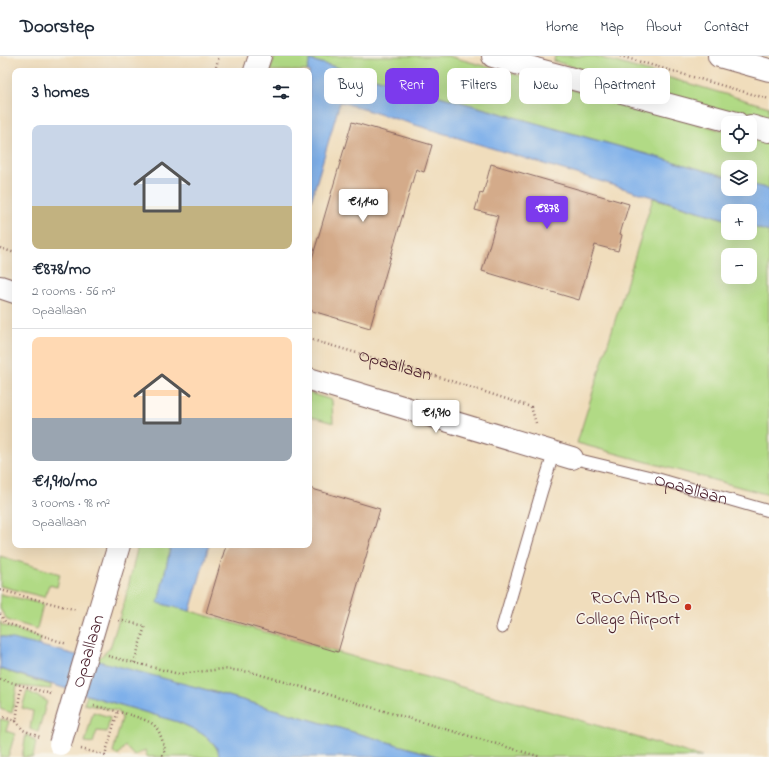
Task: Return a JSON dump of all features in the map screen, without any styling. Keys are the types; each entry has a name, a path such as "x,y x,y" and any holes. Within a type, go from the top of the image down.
{"street":[{"path":"256,68 260,56"},
{"path":"493,56 537,63 721,118"},
{"path":"719,56 769,70"},
{"path":"757,128 769,131"},
{"path":"0,287 12,291"},
{"name":"Opaallaan","path":"312,380 557,453"},
{"name":"Opaallaan","path":"64,750 107,618 118,548"}],"lane":[{"name":"Opaallaan","path":"557,453 655,478 769,511"},
{"path":"502,628 542,490 557,453"}],"path":[{"path":"216,68 219,56"},
{"path":"620,56 769,99"},
{"path":"0,248 12,252"},
{"name":"Opaallaan","path":"312,339 439,377 531,407 557,453"},
{"path":"0,590 55,604"},
{"path":"0,614 6,623 68,644"},
{"path":"107,618 145,626 134,663"},
{"path":"106,656 180,674 223,668 251,672 540,757"},
{"path":"0,679 15,682 21,686 55,696"},
{"path":"16,721 21,686"},
{"path":"93,706 118,711 153,724 161,736 165,750 161,757"},
{"path":"64,750 105,755 118,711"},
{"path":"0,716 16,721 23,730"}],"green space":[{"path":"275,56 448,56 492,68 447,68 447,98 439,96 439,68 385,68 385,81 377,79 377,68 340,68 311,60 308,68 271,68"},
{"path":"555,56 595,56 636,68 580,69 554,61"},
{"path":"511,73 519,75 519,104 572,104 572,90 580,92 580,104 625,104 721,130 721,152 757,152 757,140 769,143 769,189 757,186 757,160 721,160 721,175 468,104 511,104"},
{"path":"670,78 769,107 769,124 757,121 757,116 734,116 670,97"},
{"path":"653,198 721,218 721,240 757,240 757,228 769,232 769,495 577,443"},
{"path":"312,394 332,400 333,423 312,417"},
{"path":"137,548 170,548 158,603 576,719 702,757 440,757 211,691 96,661 110,648 125,600"},
{"path":"0,556 60,574 57,587 49,585 44,597 0,586"},
{"path":"0,594 43,604 37,629 7,620 0,609"},
{"path":"0,621 2,625 40,638 38,646 0,636"},
{"path":"0,669 51,685 51,689 17,686 12,713 0,709"},
{"path":"27,691 47,701 38,732 30,729 33,711 22,708"},
{"path":"87,695 178,722 200,732 213,743 219,752 219,757 147,757 145,750 134,756 125,746 118,755 113,752 122,718 118,711 84,704"},
{"path":"93,712 110,717 107,732 97,731 93,743 85,742"},
{"path":"0,719 9,721 6,731 15,734 8,757 0,757"},
{"path":"26,734 36,742 33,757 22,757"}],"water":[{"path":"310,60 339,68 324,68 324,104 339,104 312,198 312,68 308,68"},
{"path":"377,79 385,81 385,104 439,104 439,96 447,98 447,104 467,104 721,175 721,196 757,196 757,186 769,189 769,232 757,228 757,204 721,204 721,218 347,104 377,104"},
{"path":"170,548 208,548 190,611 158,603"},
{"path":"0,636 211,691 440,757 219,757 215,745 210,740 197,731 178,722 0,669"}],"building":[{"path":"352,122 432,145 424,172 416,169 370,328 312,311 312,259"},
{"path":"491,164 629,204 620,234 622,235 618,251 595,245 579,300 482,271 498,216 475,210 480,193 483,194"},
{"path":"312,489 380,509 338,652 206,613 225,548 312,548"}],"place":[{"name":"ROCvA MBO College Airport","path":"688,607"}]}
